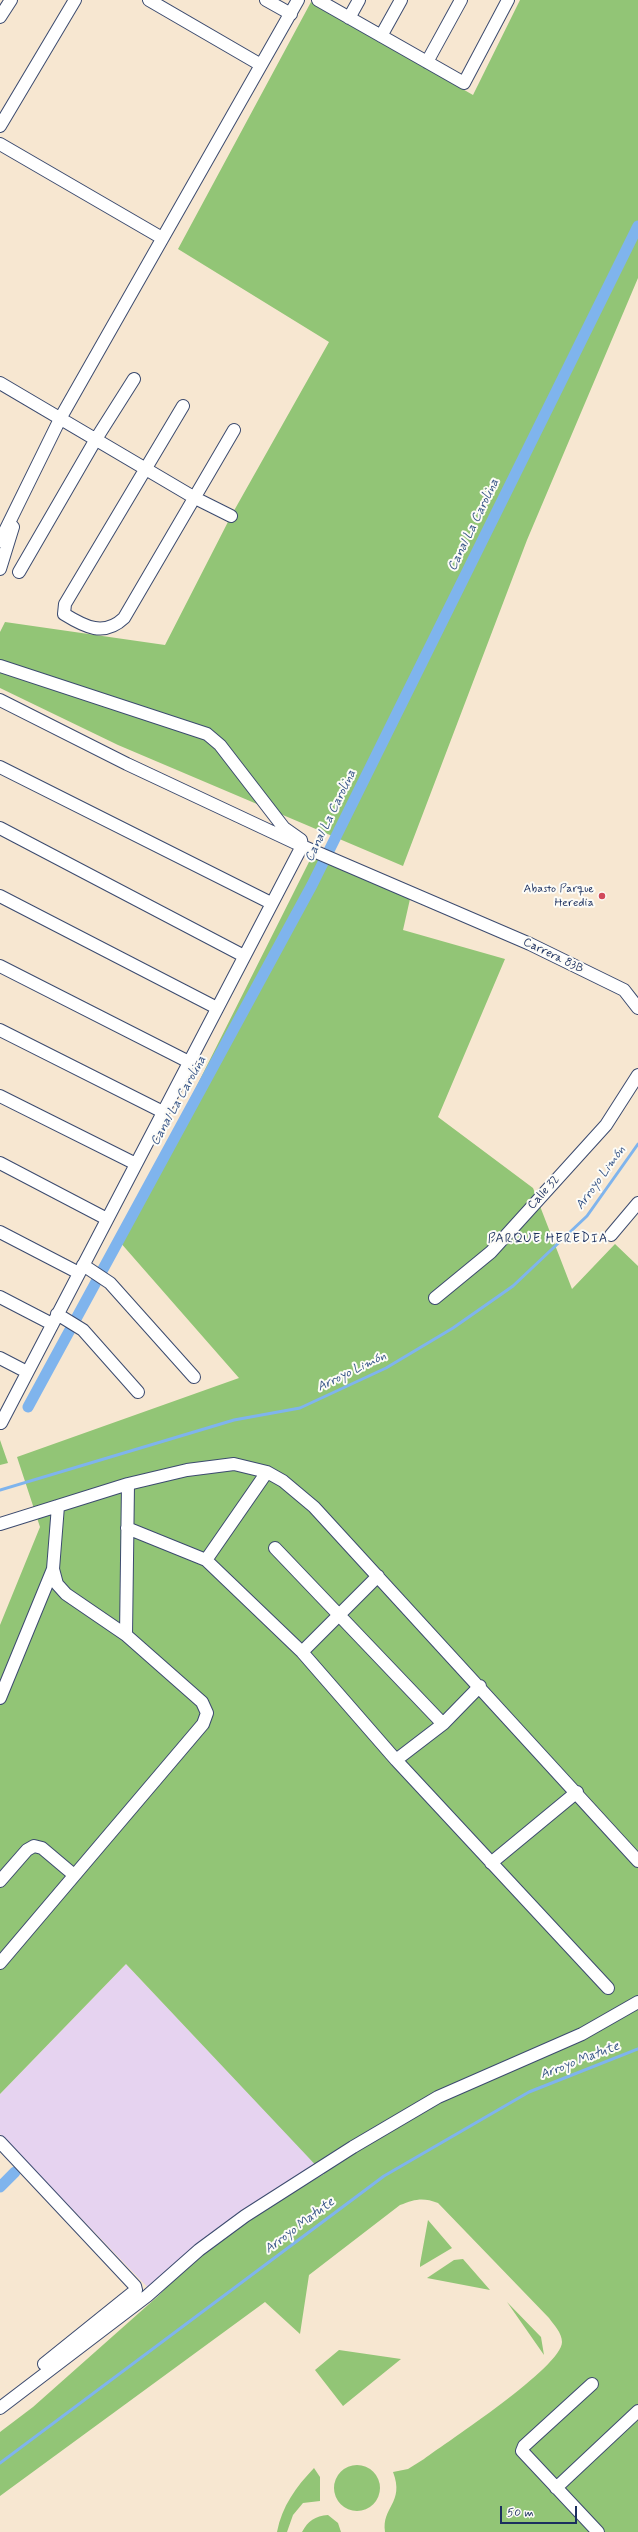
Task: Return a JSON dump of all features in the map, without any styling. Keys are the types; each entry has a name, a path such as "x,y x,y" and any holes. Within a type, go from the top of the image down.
{"street":[{"path":"0,17 11,0"},
{"path":"0,126 75,0"},
{"path":"149,0 261,65"},
{"path":"266,0 291,14"},
{"path":"0,541 24,496 61,417 298,0"},
{"path":"318,0 464,83 508,0"},
{"path":"349,18 359,0"},
{"path":"381,36 401,0"},
{"path":"427,62 461,0"},
{"path":"0,144 162,238"},
{"path":"18,572 96,439 134,379"},
{"path":"0,383 61,417 195,498 231,516"},
{"path":"183,406 65,604 64,614 74,620 104,629 114,627 124,618 234,430"},
{"path":"0,569 24,496"},
{"path":"0,666 208,734 220,746 284,828 301,840 307,849 271,904 1,1422"},
{"name":"Carrera 83B","path":"0,700 127,764 307,849 481,922 624,990"},
{"path":"0,767 271,904"},
{"path":"0,828 244,956"},
{"path":"0,896 217,1008"},
{"path":"0,966 189,1062"},
{"path":"624,990 638,989"},
{"path":"624,990 638,1008"},
{"path":"0,1030 163,1112"},
{"name":"Calle 32","path":"435,1298 491,1252 606,1125 638,1075"},
{"path":"0,1096 136,1164"},
{"path":"0,1163 107,1219"},
{"path":"611,1235 638,1203"},
{"path":"0,1232 81,1269 95,1273 110,1283 194,1376"},
{"path":"0,1297 55,1319 70,1322 83,1330 138,1392"},
{"path":"0,1358 28,1372"},
{"path":"0,1524 128,1484 187,1470 234,1464 267,1472 283,1481 314,1507 480,1686 638,1861"},
{"path":"206,1560 267,1472"},
{"path":"126,1634 128,1484"},
{"path":"0,1698 53,1569 58,1506"},
{"path":"127,1528 206,1560 302,1652 396,1760 608,1988"},
{"path":"275,1548 443,1724"},
{"path":"0,1963 203,1724 207,1713 202,1702 126,1634 66,1594 57,1584 53,1569"},
{"path":"302,1652 378,1576"},
{"path":"396,1760 443,1724 480,1686"},
{"path":"491,1863 577,1792"},
{"path":"0,1881 27,1850 34,1846 42,1848 74,1875"},
{"path":"0,2408 147,2296 200,2250 245,2216 353,2147 438,2098 582,2034 638,2002"},
{"path":"0,2142 135,2286 136,2290 29,2377 24,2389"},
{"path":"592,2384 524,2446 522,2451 598,2532"},
{"path":"556,2488 638,2411"}],"shaded area":[{"path":"126,1964 325,2174 220,2234 157,2297 0,2134 0,2094"}],"green space":[{"path":"520,0 638,0 638,278 527,540 403,866 118,745 0,688 0,632 5,622 165,645 231,516 329,342 178,249 311,2 473,95"},
{"path":"312,856 410,899 403,930 505,959 438,1117 533,1188 572,1289 615,1244 638,1266 638,2532 385,2532 386,2516 395,2498 396,2491 396,2482 393,2472 408,2469 502,2404 544,2368 557,2354 562,2342 559,2332 549,2318 438,2203 423,2199 410,2201 400,2205 309,2275 300,2334 265,2302 0,2496 0,2432 33,2407 157,2297 220,2234 324,2174 126,1964 0,2094 0,1625 40,1527 17,1457 239,1378 119,1241"},
{"path":"0,1440 8,1463 0,1465"},
{"path":"428,2220 452,2248 420,2267 420,2264"},
{"path":"463,2259 490,2290 427,2278 454,2260"},
{"path":"507,2302 541,2337 544,2355"},
{"path":"339,2350 401,2359 343,2406 315,2370"},
{"path":"357,2465 370,2469 376,2475 380,2488 376,2501 370,2507 357,2511 344,2507 338,2501 334,2488 338,2475 344,2469"},
{"path":"314,2468 320,2477 320,2501 303,2503 293,2515 287,2532 277,2532 286,2505 301,2482"},
{"path":"328,2515 338,2523 341,2532 302,2532 312,2520"}],"waterway":[{"name":"Canal La Carolina","path":"28,1407 312,885 638,226"},
{"name":"Arroyo Limón","path":"0,1490 234,1420 300,1408 386,1368 453,1328 513,1286 587,1216 638,1144"},
{"name":"Arroyo Matute","path":"0,2463 384,2176 529,2092 638,2049"},
{"path":"0,2187 15,2172"}],"place":[{"name":"Abasto Parque Heredia","path":"602,896"}],"district":[{"name":"PARQUE HEREDIA","path":"548,1239"}]}
